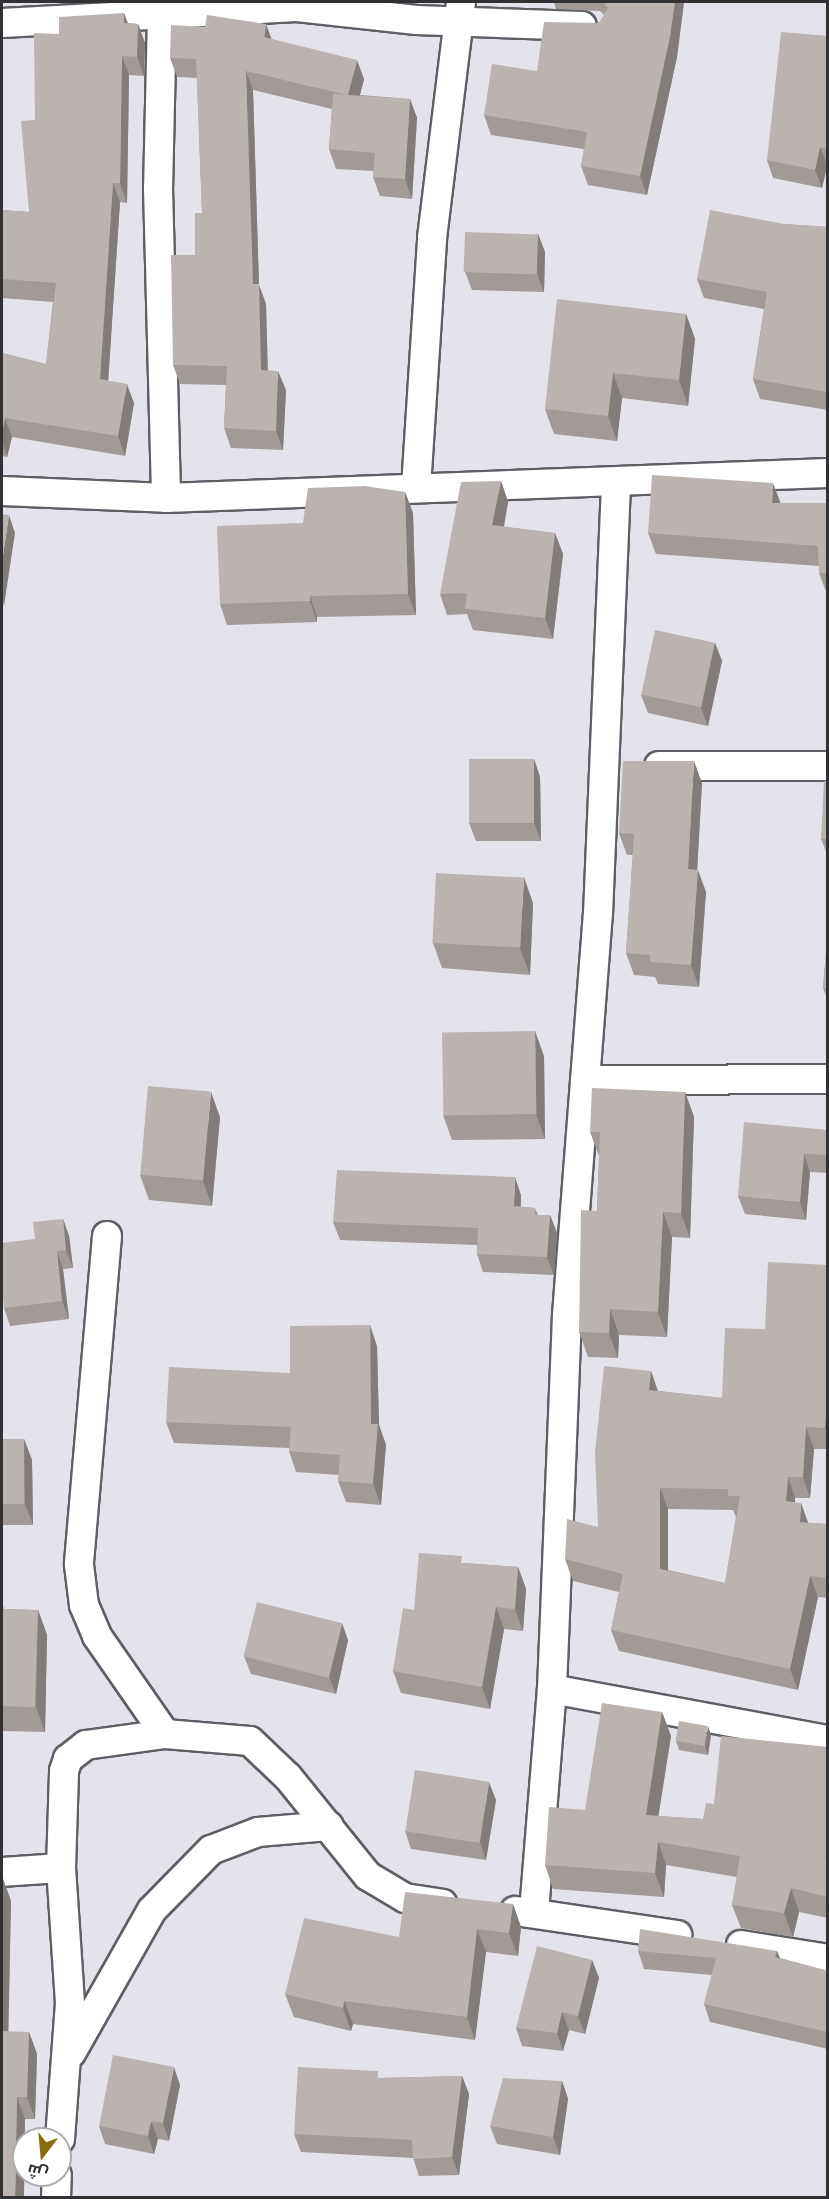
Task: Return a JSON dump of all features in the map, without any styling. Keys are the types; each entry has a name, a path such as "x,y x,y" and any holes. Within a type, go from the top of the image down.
{"street":[{"path":"2,23 297,7 460,11 599,27"},
{"path":"416,488 431,249 460,11"},
{"path":"162,15 158,188 166,498"},
{"path":"2,491 166,498 828,473"},
{"path":"534,1912 552,1689 567,1315 605,766 616,482"},
{"path":"605,766 828,766"},
{"path":"585,1080 828,1079"},
{"path":"107,1236 79,1565 84,1605 96,1636 165,1734"},
{"path":"552,1689 828,1740"},
{"path":"61,2127 70,2003 61,1868 61,1806 68,1760 86,1745 165,1734 250,1742 384,1888 405,1898 534,1912 828,1959"},
{"path":"66,2063 152,1910 211,1850 258,1832 329,1826"},
{"path":"2,1872 61,1868"}],"building":[{"path":"603,2 675,2 670,37 640,176 581,166 587,132 484,115 492,64 537,71 544,22 599,23 608,8"},
{"path":"124,13 124,23 138,24 137,57 122,56 120,183 113,183 100,379 127,384 118,436 5,418 2,433 2,353 46,364 56,283 2,279 2,210 29,212 21,121 35,120 34,33 59,34 59,17"},
{"path":"207,15 266,24 264,37 357,60 348,95 410,99 405,179 373,177 375,153 329,149 333,94 347,95 246,71 253,284 259,284 261,370 278,371 276,431 224,428 227,366 173,365 171,255 195,255 195,213 202,213 196,59 170,58 171,25 205,27"},
{"path":"781,32 828,36 828,149 820,147 815,170 767,160"},
{"path":"710,210 784,224 828,227 828,392 753,379 767,292 697,279"},
{"path":"465,232 538,235 537,275 464,272"},
{"path":"557,299 686,314 679,380 613,373 608,416 545,409"},
{"path":"652,475 773,483 772,503 828,503 828,573 819,573 818,546 648,533"},
{"path":"501,481 492,525 555,533 545,618 465,609 467,593 440,594 461,482"},
{"path":"365,486 405,492 408,594 310,596 310,601 220,604 217,526 303,523 308,488"},
{"path":"2,514 9,515 2,562"},
{"path":"655,630 715,643 701,707 641,695"},
{"path":"469,759 534,759 534,823 469,823"},
{"path":"623,761 694,761 688,869 698,870 691,965 650,962 650,955 626,953 634,834 619,833"},
{"path":"824,781 828,781 828,839 821,839"},
{"path":"436,873 524,878 520,948 432,943"},
{"path":"828,928 828,989 823,988"},
{"path":"535,1031 536,1114 443,1116 442,1033"},
{"path":"148,1086 211,1091 203,1180 140,1175"},
{"path":"592,1088 685,1092 681,1213 663,1212 658,1312 610,1309 609,1333 579,1332 581,1210 597,1211 600,1132 590,1132"},
{"path":"744,1122 828,1130 828,1155 804,1154 800,1202 738,1196"},
{"path":"337,1170 515,1177 514,1206 535,1208 535,1215 550,1215 547,1257 477,1254 478,1228 333,1222"},
{"path":"63,1219 66,1250 57,1251 62,1301 4,1308 2,1243 35,1239 33,1222"},
{"path":"768,1262 828,1265 828,1379 825,1428 806,1427 803,1477 788,1477 786,1501 801,1503 800,1522 828,1524 828,1578 810,1576 790,1669 611,1630 623,1574 565,1559 567,1519 598,1527 595,1452 604,1366 651,1371 649,1390 722,1398 725,1328 765,1329","holes":["660,1488 728,1489 728,1496 740,1496 725,1583 660,1569"]},
{"path":"370,1325 371,1424 378,1424 373,1484 338,1481 340,1455 289,1451 291,1427 166,1422 169,1367 290,1373 290,1326"},
{"path":"2,1439 24,1439 24,1504 2,1504"},
{"path":"419,1553 462,1556 461,1563 518,1567 515,1609 496,1607 482,1687 393,1671 403,1608 414,1610"},
{"path":"257,1602 342,1623 329,1678 243,1656"},
{"path":"2,1609 38,1610 35,1707 2,1706"},
{"path":"602,1703 662,1712 646,1815 703,1819 706,1803 714,1804 721,1736 828,1747 828,1847 825,1859 828,1860 828,1897 791,1888 784,1913 732,1905 740,1856 658,1842 655,1873 545,1865 549,1807 585,1810"},
{"path":"679,1721 708,1726 704,1746 676,1741"},
{"path":"415,1770 489,1782 479,1843 405,1831"},
{"path":"2,1879 3,1879 2,1932"},
{"path":"405,1892 513,1904 509,1933 477,1929 467,2017 344,2001 343,2008 285,1994 304,1918 399,1937"},
{"path":"640,1929 777,1951 775,1957 828,1971 828,2032 704,2004 716,1958 638,1951"},
{"path":"537,1946 592,1960 578,2016 562,2012 557,2033 516,2028"},
{"path":"2,2031 29,2032 27,2097 17,2097 16,2127 12,2127 12,2187 15,2187 15,2198 2,2198"},
{"path":"113,2055 174,2067 163,2123 151,2121 148,2136 99,2126"},
{"path":"298,2067 378,2071 378,2078 462,2076 452,2157 413,2159 412,2140 294,2134"},
{"path":"503,2078 562,2081 553,2137 490,2126"}]}
